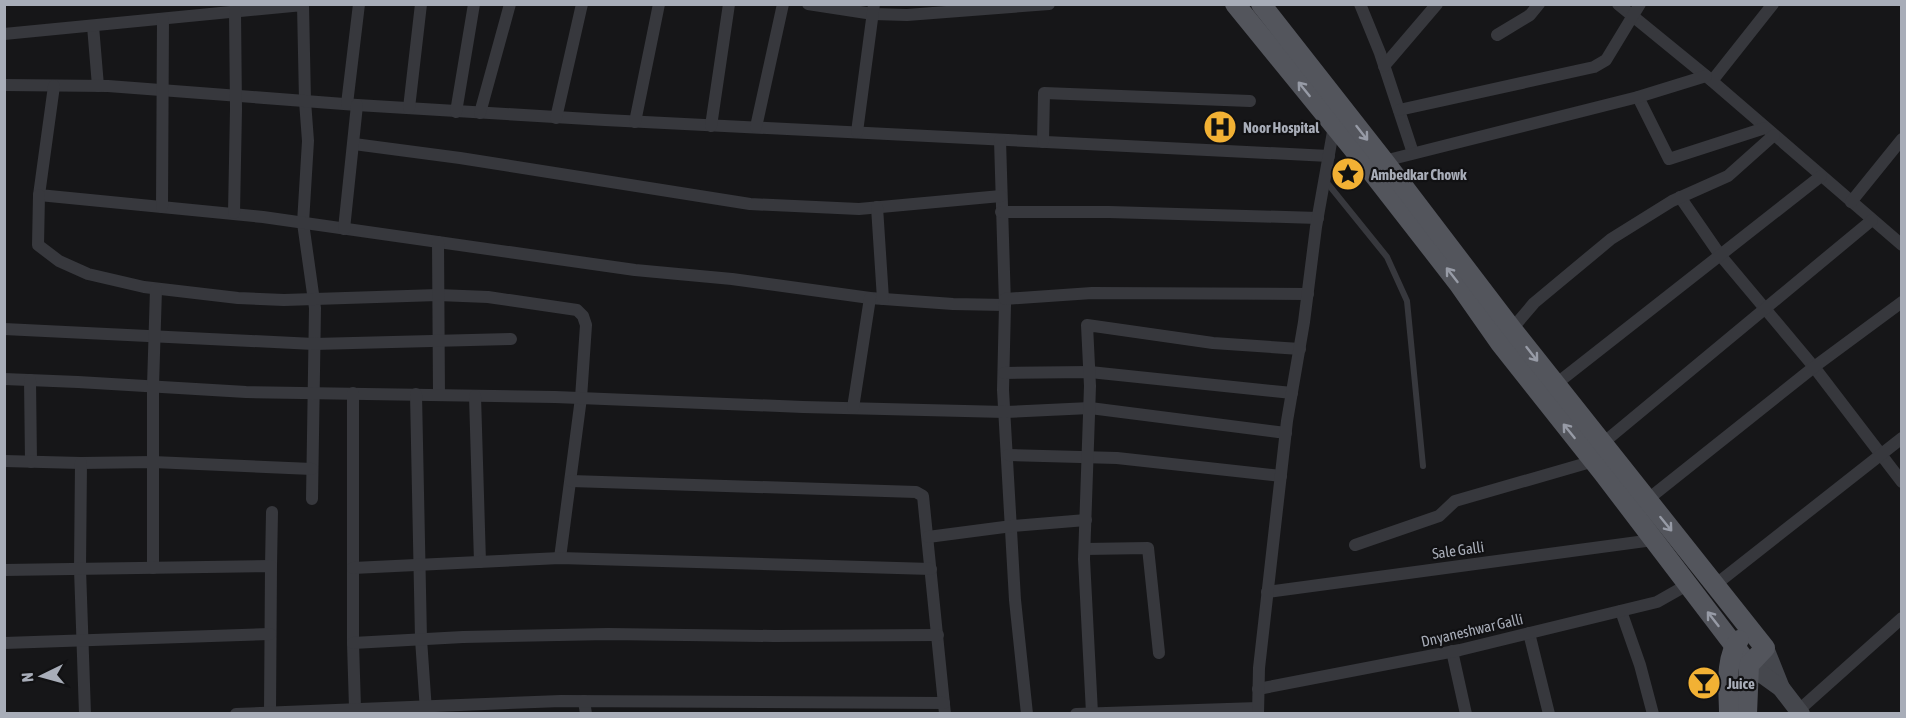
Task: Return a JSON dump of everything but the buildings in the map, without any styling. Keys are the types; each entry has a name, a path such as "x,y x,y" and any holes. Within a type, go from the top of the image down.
{"main road":[{"path":"1235,4 1458,282 1500,343 1594,461 1749,665 1780,688 1800,712"},
{"path":"1261,4 1512,329 1765,648 1780,688"},
{"path":"1729,714 1729,674 1734,646 1749,627"},
{"path":"1747,714 1749,665 1765,648"}],"street":[{"path":"344,229 354,144 352,105 359,4"},
{"path":"409,108 421,4"},
{"path":"456,112 474,4"},
{"path":"480,113 510,4"},
{"path":"556,118 582,4"},
{"path":"635,122 659,4"},
{"path":"711,126 729,4"},
{"path":"756,128 783,4"},
{"path":"815,5 873,9 907,15 1049,4"},
{"path":"1360,4 1384,66 1413,153"},
{"path":"1384,66 1437,4"},
{"path":"1497,35 1530,15 1539,4"},
{"path":"1618,4 1709,78 1902,245"},
{"path":"1399,110 1594,67 1606,60 1640,4"},
{"path":"1384,161 1709,78 1773,4"},
{"path":"4,34 303,5 308,141 303,223 314,300 312,499"},
{"path":"857,132 873,9"},
{"path":"234,213 235,12"},
{"path":"162,207 163,19"},
{"path":"93,26 98,86"},
{"path":"4,85 98,86 556,118 1329,156"},
{"path":"54,86 39,195 38,245 59,261 88,274 156,289 238,298 314,300 438,295 488,297 577,310 583,316 586,325 581,398 560,558"},
{"path":"1043,142 1044,93 1250,101"},
{"path":"1638,97 1669,159 1770,132"},
{"path":"1076,714 1258,711 1259,668 1286,433 1334,126"},
{"path":"1512,329 1534,303 1611,239 1680,197 1728,176 1770,132"},
{"path":"1851,202 1902,139"},
{"path":"1000,140 1005,302 1005,412 1015,600 1027,714"},
{"path":"354,144 460,158 750,204 859,208 1001,196"},
{"path":"1556,384 1821,176"},
{"path":"39,195 234,213 635,270 732,279 870,298 943,303 1005,302 1092,293 1308,294"},
{"path":"1680,197 1720,255 1814,367 1902,482"},
{"path":"877,207 883,299"},
{"path":"1001,212 1108,212 1318,218"},
{"path":"1603,443 1872,220"},
{"path":"438,242 439,395"},
{"path":"153,568 153,386 156,289"},
{"path":"853,408 870,298"},
{"path":"1647,500 1814,367 1902,303"},
{"path":"1092,713 1085,549 1090,408 1088,325 1213,343 1300,349"},
{"path":"4,329 314,344 511,339"},
{"path":"1004,373 1090,372 1292,393"},
{"path":"4,379 246,392 581,398 1005,412 1090,408 1286,433"},
{"path":"30,380 31,462"},
{"path":"354,393 355,708"},
{"path":"416,394 420,639 426,709"},
{"path":"475,396 480,562"},
{"path":"1715,585 1902,438"},
{"path":"1008,455 1088,457 1191,465 1281,476"},
{"path":"4,461 81,464 153,462 312,469"},
{"path":"1355,545 1439,516 1455,501 1594,461"},
{"path":"81,464 80,569 85,714"},
{"path":"236,714 355,708 945,708 924,496 916,492 571,481"},
{"path":"270,712 272,512"},
{"path":"928,537 1012,526 1086,520"},
{"name":"Sale Galli","path":"1268,592 1653,540"},
{"path":"1085,549 1148,548 1159,653"},
{"path":"353,568 560,558 931,569"},
{"path":"4,570 271,566"},
{"name":"Dnyaneshwar Galli","path":"1258,689 1452,651 1657,602 1687,585"},
{"path":"1621,610 1641,665 1653,714"},
{"path":"1800,712 1902,618"},
{"path":"1528,633 1548,714"},
{"path":"4,643 270,634"},
{"path":"353,643 608,634 938,635"},
{"path":"1452,651 1466,714"}],"lane":[{"path":"1324,179 1387,257 1407,301 1423,466"}],"place":[{"name":"Noor Hospital","path":"1220,127"},
{"name":"Ambedkar Chowk","path":"1348,174"},
{"name":"Juice","path":"1704,683"}]}
